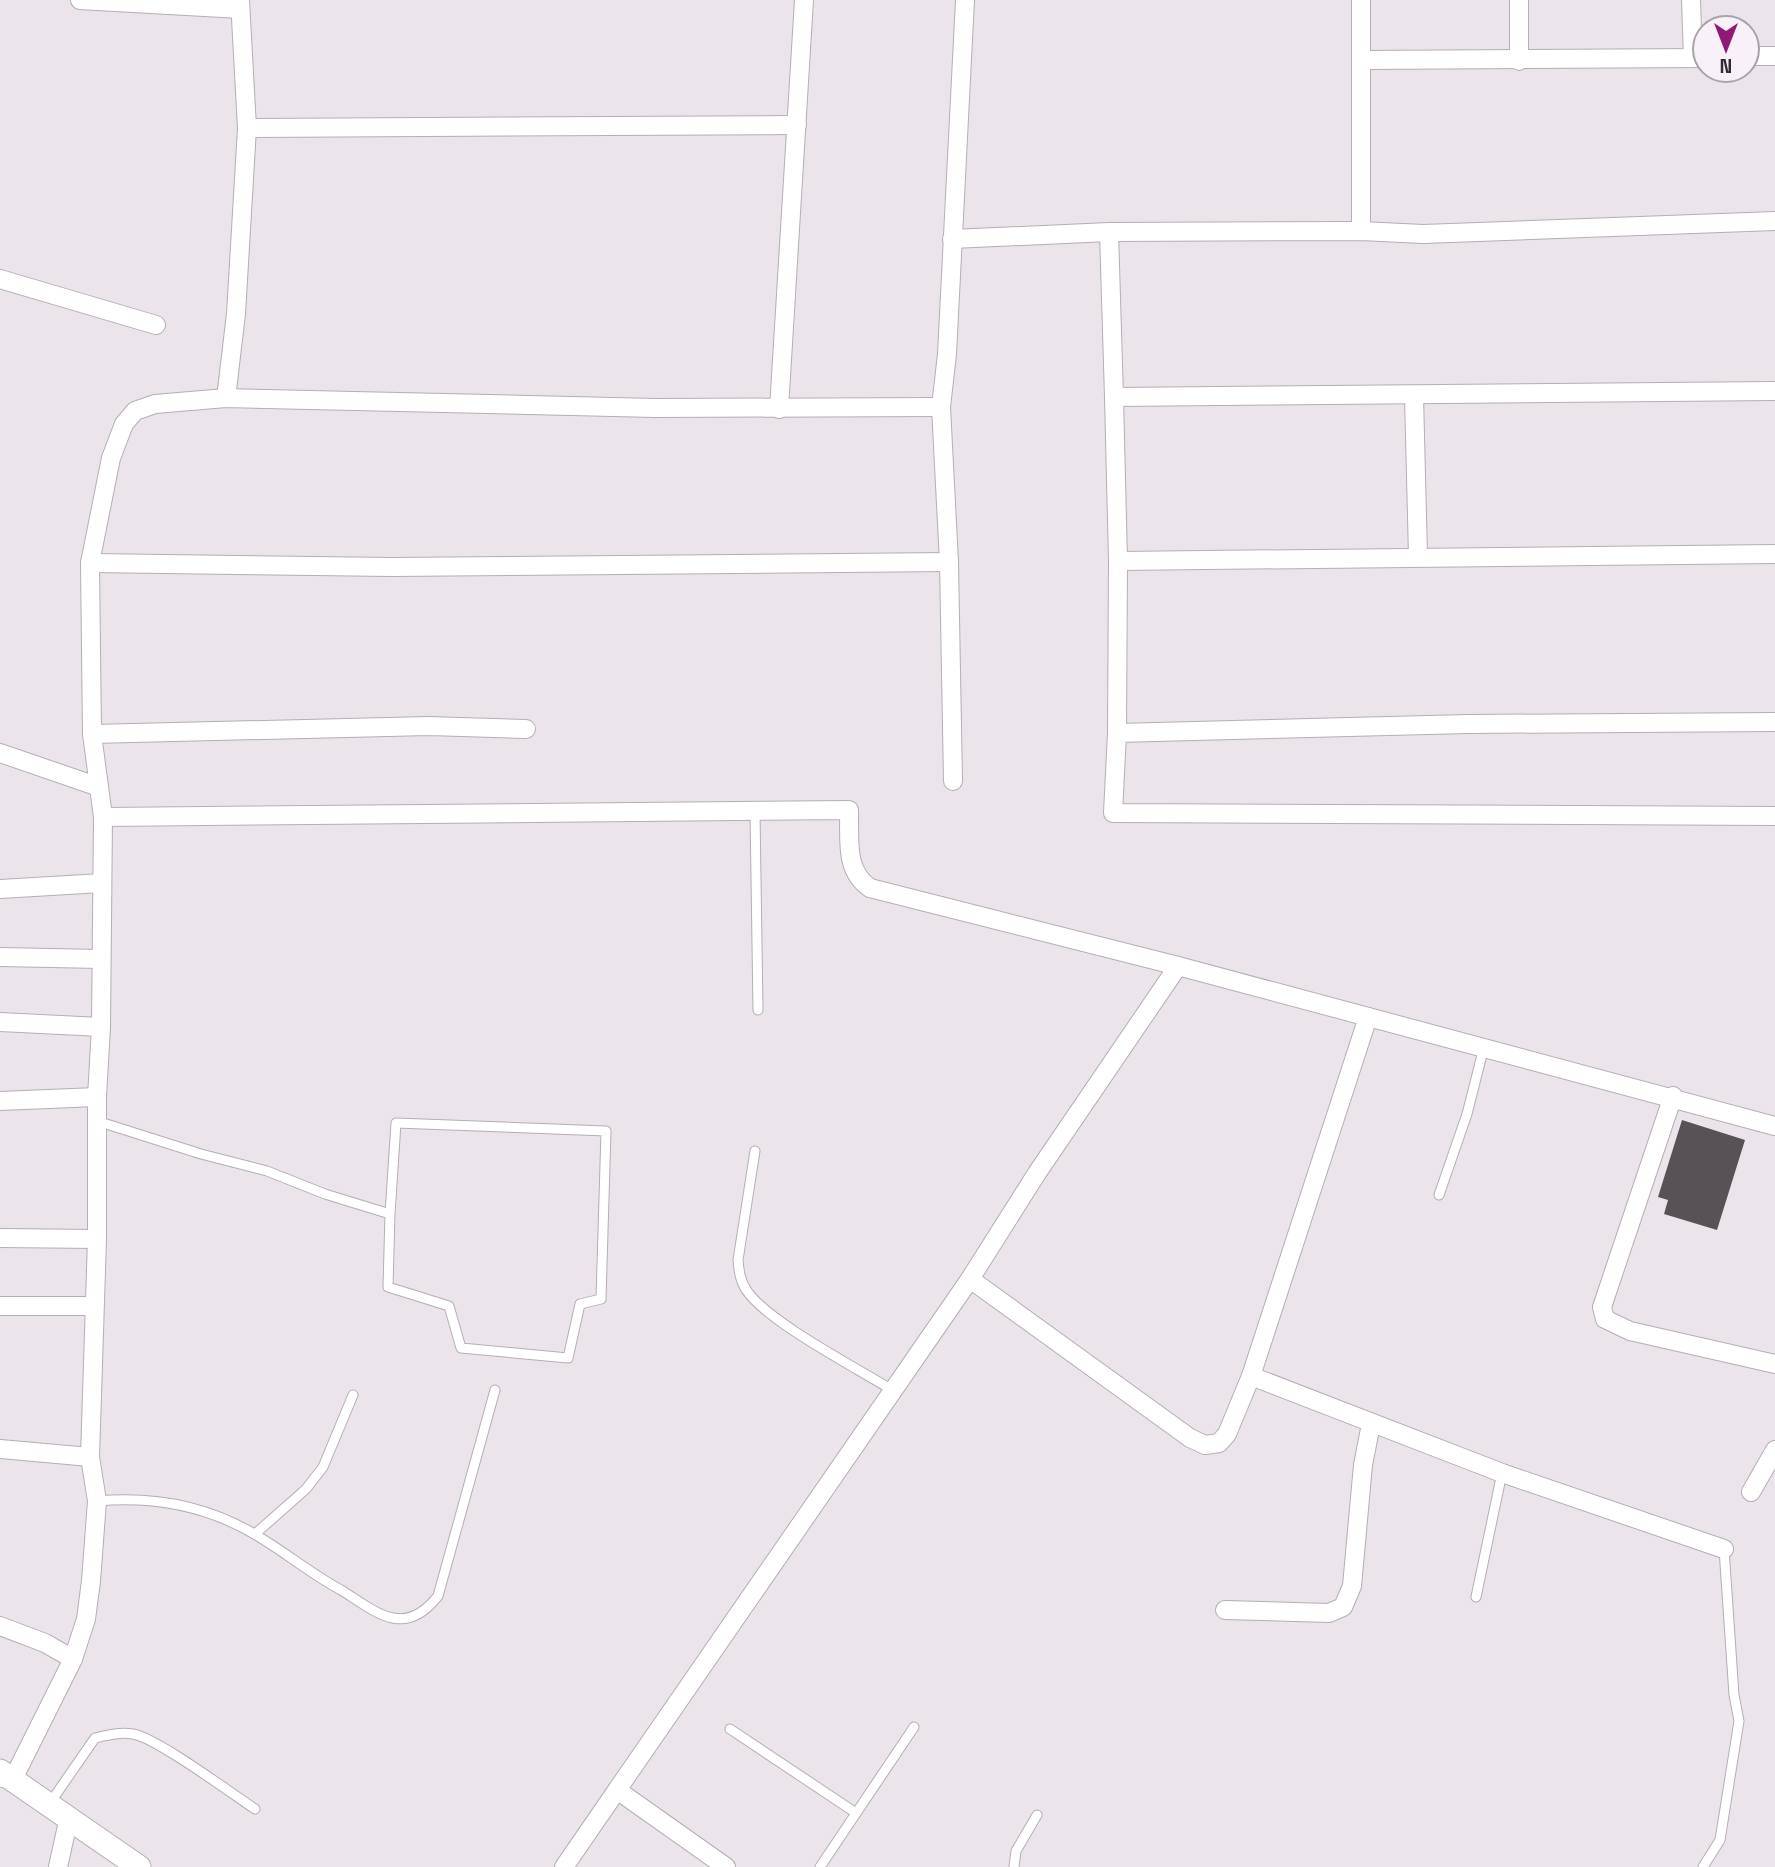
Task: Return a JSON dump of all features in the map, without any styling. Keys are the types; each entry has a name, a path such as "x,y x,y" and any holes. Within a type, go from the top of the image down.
{"street":[{"path":"80,0 240,4 247,128 236,314 226,398"},
{"path":"779,409 804,0"},
{"path":"953,781 949,562 941,407 965,0"},
{"path":"1361,0 1361,230"},
{"path":"1519,0 1519,61"},
{"path":"1363,60 1691,58"},
{"path":"247,128 797,125"},
{"path":"952,239 1109,232 1361,230 1423,234 1775,221"},
{"path":"1109,232 1118,561 1117,733 1113,813 1775,816"},
{"path":"0,279 156,325"},
{"path":"1114,397 1775,391"},
{"path":"1414,395 1418,558"},
{"path":"139,1867 50,1804 4,1776 73,1659 86,1619 97,1501 90,1457 97,1239 96,1097 100,1027 103,817 92,734 90,563 111,458 124,424 135,411 155,404 226,398 779,409 941,407"},
{"path":"1118,561 1775,554"},
{"path":"90,563 392,567 949,562"},
{"path":"1117,733 1468,724 1775,722"},
{"path":"92,734 429,726 526,729"},
{"path":"0,752 99,788"},
{"path":"103,817 849,810 852,869 857,880 870,888 1673,1096 1775,1126"},
{"path":"0,889 102,883"},
{"path":"0,957 101,960"},
{"path":"564,1867 970,1279 1037,1173 1178,966"},
{"path":"970,1279 1190,1438 1205,1445 1219,1443 1227,1434 1251,1377 1368,1017"},
{"path":"0,1022 100,1027"},
{"path":"1673,1096 1602,1307 1605,1319 1630,1331 1775,1364"},
{"path":"0,1101 96,1097"},
{"path":"0,1238 97,1239"},
{"path":"0,1306 94,1306"},
{"path":"1251,1377 1502,1473 1724,1549"},
{"path":"1224,1610 1329,1613 1343,1607 1352,1586 1363,1465 1371,1424"},
{"path":"0,1449 90,1457"},
{"path":"1751,1492 1775,1450"},
{"path":"0,1626 45,1643 73,1659"},
{"path":"617,1790 726,1867"},
{"path":"58,1867 69,1817"}],"lane":[{"path":"754,812 758,1010"},
{"path":"1439,1195 1467,1114 1484,1047"},
{"path":"97,1121 201,1154 267,1171 350,1203 390,1214"},
{"path":"396,1123 606,1131 601,1299 580,1304 568,1358 461,1348 449,1306 388,1287 390,1214 396,1123"},
{"path":"754,1151 738,1259 740,1277 747,1292 766,1312 892,1390"},
{"path":"97,1501 137,1497 188,1505 255,1534 316,1576 391,1618 407,1619 427,1609 438,1596 495,1390"},
{"path":"255,1534 306,1489 323,1467 353,1395"},
{"path":"1476,1597 1502,1473"},
{"path":"1703,1867 1720,1840 1739,1721 1734,1695 1724,1549"},
{"path":"820,1867 914,1727"},
{"path":"730,1729 856,1813"},
{"path":"50,1804 95,1738 117,1733 135,1734 154,1743 255,1809"},
{"path":"1014,1867 1016,1851 1037,1815"}],"building":[{"path":"1682,1120 1745,1140 1717,1230 1664,1214 1668,1200 1658,1197"}]}
